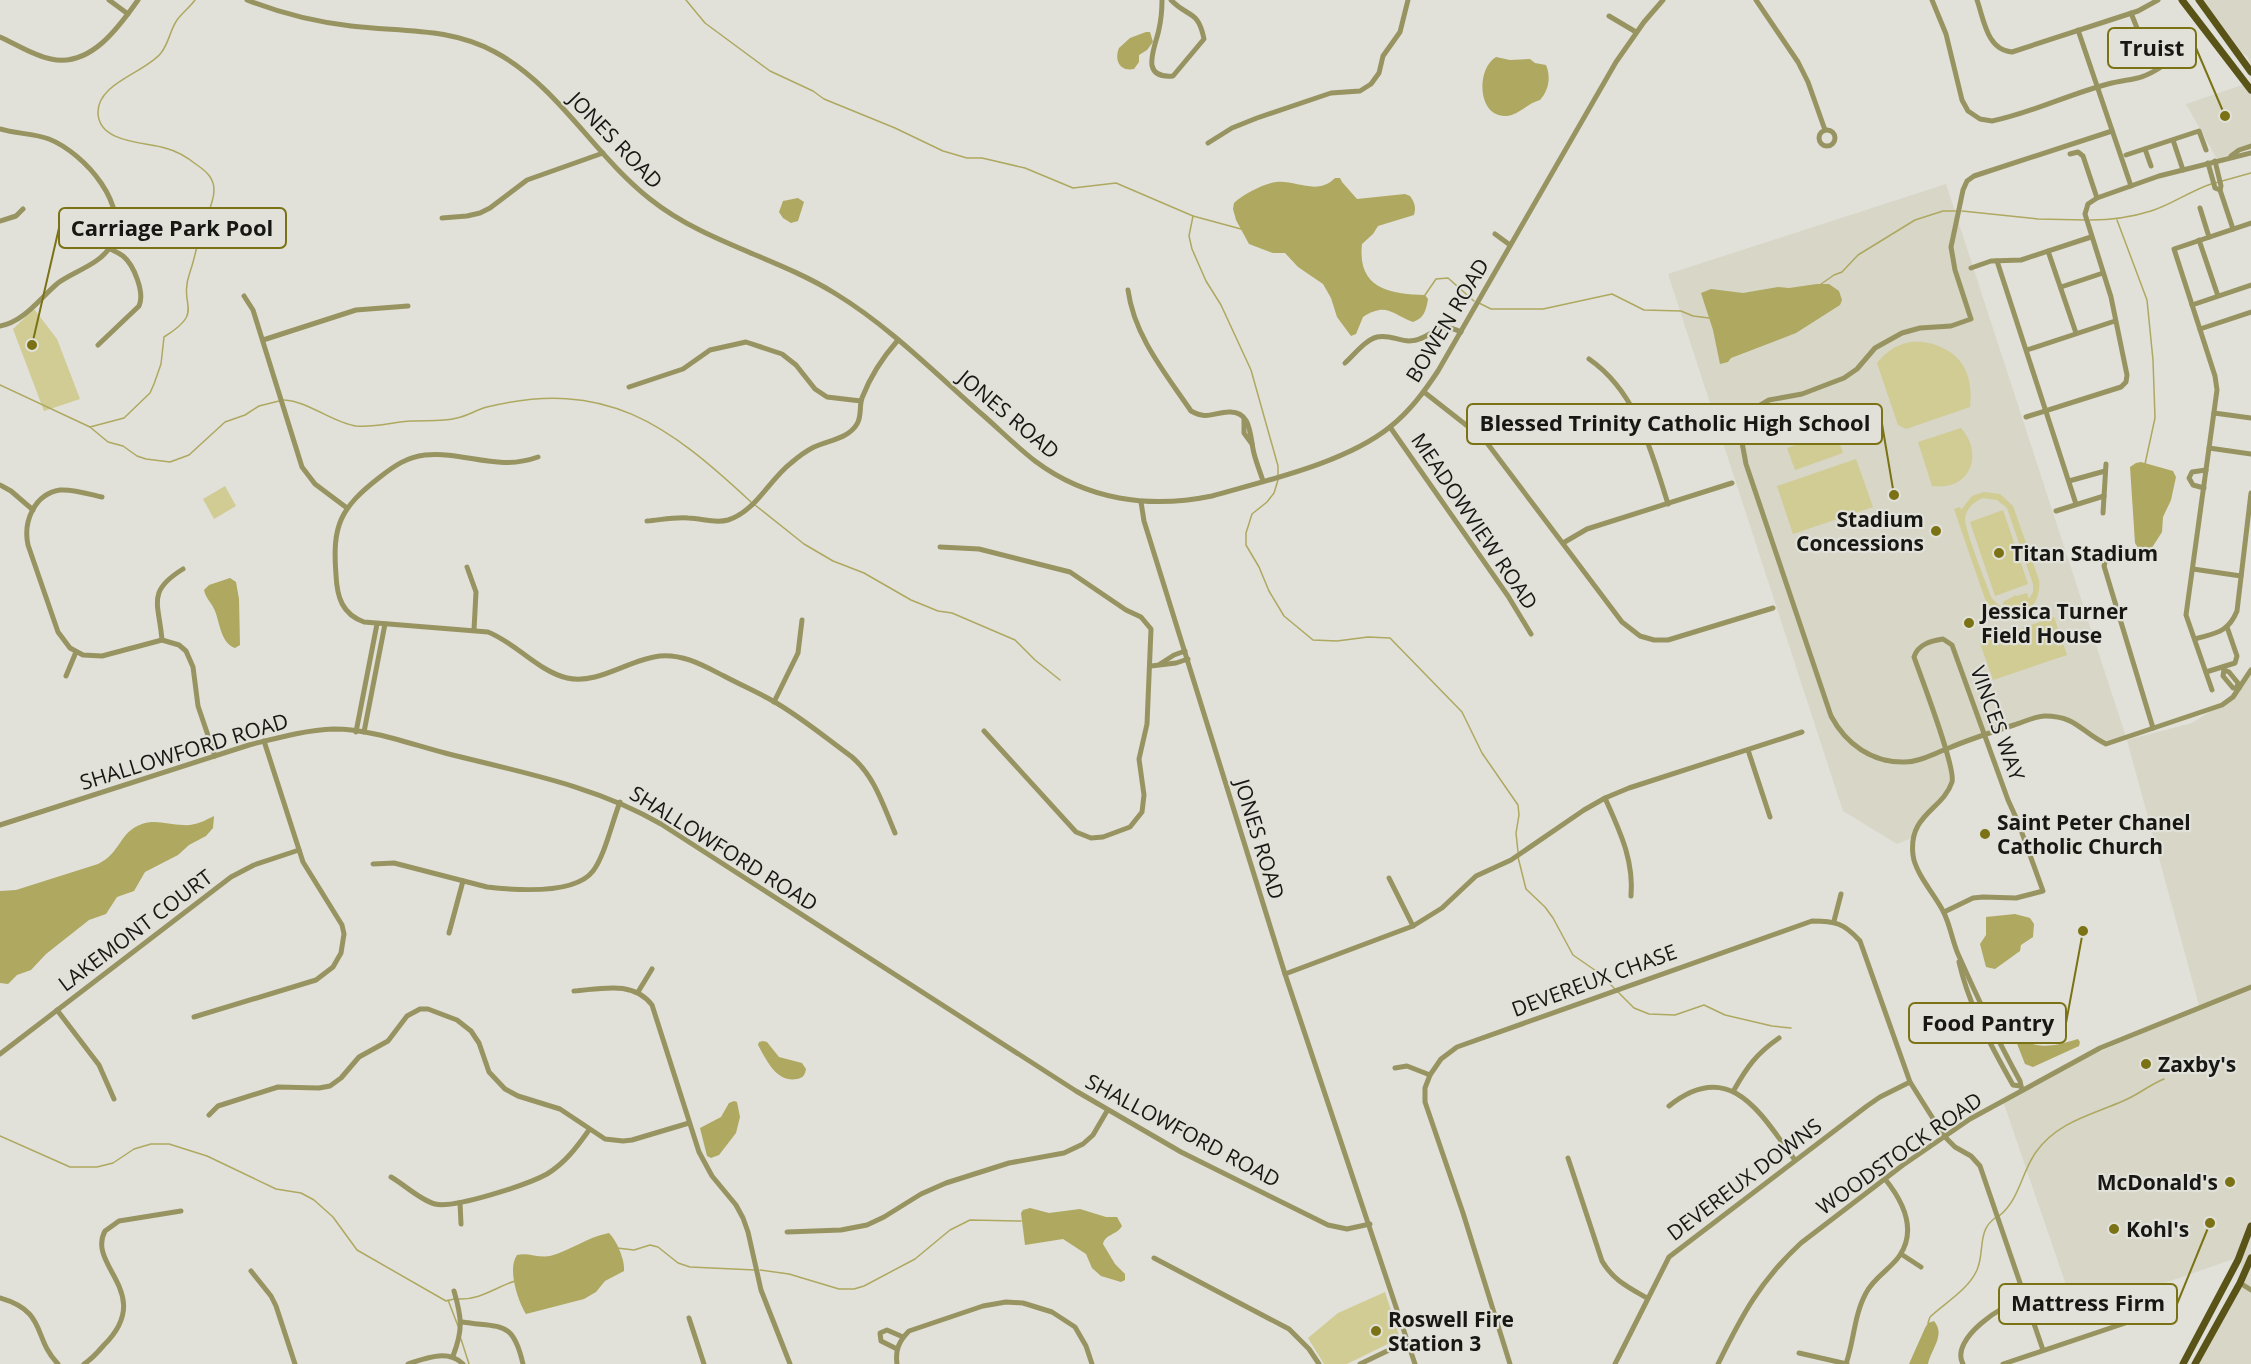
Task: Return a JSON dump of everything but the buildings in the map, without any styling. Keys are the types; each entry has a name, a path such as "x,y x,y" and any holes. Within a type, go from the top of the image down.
{"main road":[{"path":"2182,0 2251,90"},
{"path":"2199,0 2251,72"},
{"path":"2183,1364 2238,1260 2251,1226"},
{"path":"2195,1364 2240,1283 2251,1258"}],"street":[{"path":"109,0 128,14"},
{"path":"0,37 49,59 71,59 84,55 103,42 115,31 138,0"},
{"name":"JONES ROAD","path":"247,0 315,20 353,27 437,32 463,38 485,47 530,76 642,193 668,213 808,278 857,307 898,340 1025,453 1047,469 1092,492 1141,502 1144,521 1285,974 1415,1364"},
{"path":"1162,0 1151,65 1156,73 1165,77 1173,76 1204,39 1201,26 1195,16 1173,2 1162,10"},
{"path":"1208,143 1232,128 1257,118 1331,93 1360,91 1371,84 1387,49 1400,32 1408,0"},
{"name":"BOWEN ROAD","path":"1141,502 1191,500 1263,481 1344,454 1390,427 1424,393 1616,62 1636,32 1664,0"},
{"path":"1756,0 1798,62 1808,81 1825,130"},
{"path":"1932,0 1946,34 1962,100 1968,111 1980,119 1992,121 2109,84 2136,80 2161,67 2139,33 2131,13"},
{"path":"1977,0 1989,37 2003,51 2012,52 2131,13 2158,0"},
{"path":"1609,16 1636,32"},
{"path":"2078,30 2131,186"},
{"path":"0,129 51,140 65,148 96,174 106,190 116,219 115,235 109,248 100,257 55,285 18,319 0,326"},
{"path":"2112,131 1974,176 1967,181 1963,190 1951,248 1955,270 1971,319 1951,326 1920,328 1902,333 1875,348 1857,369 1837,381 1802,394 1769,400 1756,407 1740,437 1748,471 1831,716 1838,730 1865,754 1895,761 1919,760 2042,716 2061,717 2073,721 2092,737 2106,744 2222,705 2233,697 2251,669"},
{"path":"2126,155 2199,131 2206,150"},
{"path":"2173,140 2183,170"},
{"path":"2231,156 2251,146"},
{"path":"2145,149 2151,166"},
{"path":"2070,154 2078,152 2083,156 2097,198"},
{"path":"442,218 480,213 527,180 603,153"},
{"path":"2026,417 2121,387 2126,382 2127,375 2115,321 2085,214 2088,204 2097,198 2131,186 2231,156 2251,153"},
{"path":"2215,161 2220,190 2233,229"},
{"path":"2208,163 2215,188 2220,190"},
{"path":"2200,208 2209,237"},
{"path":"0,221 16,216 23,209"},
{"path":"2212,690 2186,615 2217,390 2215,376 2174,249 2251,223"},
{"path":"1495,234 1510,245"},
{"path":"1971,268 1997,261 2021,260 2091,237"},
{"path":"2199,240 2218,296"},
{"path":"98,345 139,306 141,300 140,288 127,260 109,248"},
{"path":"2048,251 2076,333"},
{"path":"1997,261 2076,504"},
{"path":"2061,288 2103,273"},
{"path":"2192,305 2251,285"},
{"path":"1128,290 1132,312 1149,350 1191,411 1209,416 1230,411 1240,414 1245,419 1244,433 1253,444 1263,481"},
{"path":"244,296 254,310 302,467 315,484 347,508"},
{"path":"262,340 356,310 408,306"},
{"path":"2200,329 2251,312"},
{"path":"2026,350 2115,321"},
{"path":"1345,363 1370,340 1378,336 1408,341 1420,339 1437,328 1446,326 1461,332"},
{"path":"647,521 691,518 712,522 738,517 792,462 814,447 850,433 858,423 861,401 876,371 898,340"},
{"path":"628,387 683,369 710,350 746,342 782,354 796,365 815,389 827,397 861,401"},
{"path":"1589,359 1601,366 1639,418 1668,504"},
{"path":"1424,393 1484,439 1622,622 1634,632 1646,638 1675,639 1773,608"},
{"path":"2214,413 2251,418"},
{"name":"MEADOWVIEW ROAD","path":"1390,427 1508,596 1531,634"},
{"path":"2209,448 2251,454"},
{"path":"538,457 505,464 437,455 415,457 403,461 385,473 361,492 347,508 339,525 334,543 338,595 343,607 352,616 364,622 474,630 501,638 542,665 567,678 590,678 650,658 674,656 696,662 774,702 862,766 874,783 895,833"},
{"path":"2103,513 2106,464"},
{"path":"2204,488 2193,485 2189,478 2192,472 2206,470"},
{"path":"2069,481 2105,471"},
{"path":"1563,543 1587,529 1732,483"},
{"path":"0,485 33,510"},
{"path":"102,497 69,490 58,491 43,497 33,510 26,526 28,544 58,632 65,644 76,652 89,656 102,656 162,640 179,645 191,659 198,706 214,756"},
{"path":"2194,639 2228,627 2237,612 2251,493"},
{"path":"2056,511 2104,496"},
{"path":"940,547 979,549 1077,575 1148,624 1152,635 1147,685 1147,724 1139,759 1144,803 1138,819 1124,830 1097,838 1083,836 1076,832 984,731"},
{"path":"2108,551 2104,566 2153,728"},
{"path":"467,567 476,592 474,630"},
{"path":"162,640 157,606 158,594 166,581 183,569"},
{"path":"2193,569 2241,576"},
{"path":"774,702 798,653 802,620"},
{"path":"356,732 377,624"},
{"path":"364,732 385,624"},
{"path":"2206,672 2223,669 2235,663 2237,656 2228,627"},
{"name":"VINCES WAY","path":"1944,912 1973,898 2016,898 2043,891 1952,645 1941,639 1922,645 1916,650 1914,657 1952,768 1951,785 1944,797 1919,823 1915,833 1913,859 1944,912 1975,1011 2013,1085 2021,1088"},
{"path":"1160,664 1185,651"},
{"path":"66,676 76,652"},
{"path":"1150,666 1188,659"},
{"path":"2223,669 2229,672 2230,681 2238,683 2238,688"},
{"name":"SHALLOWFORD ROAD","path":"0,825 214,756 264,741 316,730 336,729 364,732 573,786 620,802 661,824 1107,1111 1181,1152 1328,1225 1347,1229 1370,1224"},
{"path":"1285,974 1413,926 1442,908 1476,876 1511,860 1605,798 1629,788 1802,732"},
{"path":"194,1017 316,980 337,962 344,944 342,925 308,872 299,850 264,741"},
{"path":"1748,750 1770,817"},
{"path":"1605,798 1629,854 1632,875 1631,896"},
{"path":"373,864 394,863 502,889 562,888 578,884 589,876 597,865 620,802"},
{"name":"LAKEMONT COURT","path":"0,1054 231,877 254,865 299,850"},
{"path":"1389,878 1413,926"},
{"path":"449,933 463,881"},
{"path":"1840,894 1834,921 1853,933 1866,954 1910,1082 1944,1136 1955,1147 1971,1156 1980,1166 2043,1350"},
{"name":"DEVEREUX CHASE","path":"1430,1075 1441,1059 1458,1047 1806,922 1834,921"},
{"path":"638,992 649,969"},
{"name":"WOODSTOCK ROAD","path":"1718,1364 1744,1312 1770,1274 1801,1243 1944,1136 2021,1088 2100,1048 2251,987"},
{"path":"574,991 622,988 638,992 648,1000 654,1010 704,1164 736,1205 743,1218 761,1290 790,1364"},
{"path":"209,1115 218,1107 278,1087 319,1088 334,1084 359,1057 388,1041 407,1016 424,1009 436,1011 457,1020 471,1030 479,1043 489,1072 505,1089 518,1096 560,1110 605,1139 623,1141 689,1123"},
{"path":"57,1010 99,1065 114,1100"},
{"path":"1734,1090 1746,1067 1779,1038"},
{"path":"1395,1068 1407,1066 1430,1075 1425,1088 1426,1108 1463,1213 1510,1364"},
{"name":"DEVEREUX DOWNS","path":"1615,1364 1669,1257 1880,1097 1910,1082"},
{"path":"1669,1106 1688,1093 1704,1088 1734,1090 1757,1109 1795,1160"},
{"path":"787,1232 841,1230 867,1225 921,1194 946,1183 1009,1163 1070,1151 1093,1135 1107,1111"},
{"path":"391,1177 434,1204 460,1203 524,1183 547,1173 569,1156 589,1130"},
{"path":"1568,1158 1602,1261 1608,1272 1621,1283 1647,1298"},
{"path":"1799,1353 1846,1364 1859,1310 1866,1293 1900,1254 1906,1238 1907,1220 1904,1208 1885,1179"},
{"path":"460,1203 461,1224"},
{"path":"84,1364 116,1332 124,1312 123,1295 101,1244 105,1231 119,1221 181,1210"},
{"path":"1900,1254 1921,1267"},
{"path":"1154,1258 1289,1329 1309,1348 1319,1364"},
{"path":"251,1270 276,1306 295,1364"},
{"path":"2240,1283 2251,1290"},
{"path":"453,1356 462,1330 454,1292"},
{"path":"0,1298 18,1305 33,1317 51,1357 58,1364"},
{"path":"1963,1364 1960,1355 1961,1346 1969,1337 1997,1310 2025,1298"},
{"path":"897,1364 897,1349 903,1337 917,1327 983,1306 1006,1302 1023,1303 1052,1312 1074,1328 1086,1346 1092,1364"},
{"path":"2003,1364 2152,1314 2162,1306"},
{"path":"689,1318 704,1364"},
{"path":"462,1322 501,1328 513,1334 519,1344 523,1364"},
{"path":"897,1349 881,1341 880,1334 887,1330 903,1337"},
{"path":"1360,1364 1408,1341"},
{"path":"408,1364 436,1356 453,1356 463,1364"}],"shaded area":[{"path":"2196,0 2251,0 2251,66 2247,56 2231,47"},
{"path":"1150,32 1153,42 1139,55 1139,62 1134,69 1125,69 1118,61 1119,48 1130,38"},
{"path":"1496,57 1510,60 1530,59 1535,63 1546,65 1548,83 1540,100 1506,116 1496,114 1489,109 1485,101 1483,81 1489,63"},
{"path":"2251,82 2251,147 2217,159 2186,104"},
{"path":"1335,178 1340,178 1357,199 1405,194 1413,201 1414,215 1378,226 1362,244 1362,259 1365,271 1378,286 1400,293 1425,295 1428,299 1425,310 1417,320 1413,322 1389,311 1378,310 1363,317 1356,334 1351,336 1337,317 1331,298 1323,284 1298,267 1285,253 1273,253 1249,244 1236,220 1234,203 1260,187 1284,182 1314,187 1328,183"},
{"path":"1946,184 2126,737 2106,744 2072,721 2042,716 1947,748 1951,785 1919,824 1914,837 1897,844 1843,811 1668,274"},
{"path":"798,198 804,202 798,221 791,223 779,212 783,201"},
{"path":"1829,284 1839,291 1842,300 1840,305 1796,333 1720,364 1713,330 1701,293 1711,289 1743,293"},
{"path":"34,309 57,339 80,399 44,411 13,329"},
{"path":"1909,342 1923,342 1946,350 1962,363 1969,382 1970,407 1906,429 1898,425 1877,363 1897,346"},
{"path":"1961,428 1972,449 1970,469 1956,483 1932,486 1918,442"},
{"path":"1835,431 1843,453 1795,470 1787,448"},
{"path":"1856,459 1873,507 1793,534 1777,486"},
{"path":"2141,462 2173,471 2176,477 2171,500 2163,517 2162,532 2146,557 2135,543 2130,467"},
{"path":"225,486 236,506 214,519 203,499"},
{"path":"1984,492 2000,494 2013,506 2039,580 2039,592 2035,602 2021,614 2002,613 1993,608 1985,599 1954,509 1960,507 1961,510 1972,496","holes":["1983,498 1997,500 2007,508 2033,584 2033,592 2029,599 2027,593 2016,595 2003,602 2004,608 1991,597 1965,519 1969,509 1977,501"]},
{"name":"Titan Stadium","path":"2003,510 2028,584 1995,596 1970,522"},
{"path":"230,578 236,582 239,599 240,645 235,648 230,646 224,638 215,611 204,590 209,585"},
{"path":"2054,617 2067,655 1993,680 1980,643"},
{"path":"2251,674 2251,1364 2195,1364 2239,1288 2242,1256 2076,1314 2003,1101 2061,1068 2200,1009 2127,740 2192,723 2235,696"},
{"path":"214,816 213,828 206,836 189,845 178,855 145,872 134,891 117,897 106,914 89,920 46,954 31,970 17,975 8,984 0,983 0,891 16,890 98,864 111,854 129,832 142,824 157,822 192,825"},
{"path":"2015,914 2030,918 2034,924 2033,937 2021,945 2020,951 1995,969 1986,967 1980,944 1986,935 1986,917"},
{"path":"2014,1036 2031,1044 2046,1046 2078,1039 2080,1042 2079,1046 2033,1067 2025,1064"},
{"path":"763,1041 767,1042 779,1057 802,1063 806,1069 803,1076 799,1079 790,1079 778,1074 768,1063 758,1045"},
{"path":"737,1102 740,1117 736,1133 719,1155 711,1158 707,1156 700,1128 721,1117 729,1103"},
{"path":"1030,1208 1049,1213 1080,1209 1106,1217 1117,1217 1122,1226 1106,1238 1103,1244 1115,1264 1125,1274 1125,1280 1121,1282 1101,1276 1092,1268 1086,1254 1063,1239 1025,1245 1021,1213"},
{"path":"609,1233 620,1251 624,1271 605,1281 596,1292 584,1299 526,1314 513,1276 514,1261 517,1255 550,1256"},
{"path":"1385,1292 1400,1338 1347,1364 1324,1364 1308,1338 1338,1313"},
{"path":"1934,1321 1939,1332 1928,1364 1909,1364 1925,1328 1928,1323"}],"waterway":[{"path":"0,385 90,427 124,418 150,393 161,364 164,337 177,328 188,314 187,284 200,234 213,200 214,186 206,172 178,153 114,136 100,123 98,113 100,103 113,86 154,60 161,53 177,20 195,0"},
{"path":"686,0 705,23 770,71 813,91 824,99 895,128 943,151 967,158 982,158 1025,168 1073,188 1116,183 1193,216 1241,229"},
{"path":"2215,183 2251,173"},
{"path":"2090,220 2121,218 2151,211 2211,184"},
{"path":"1821,284 1842,272 1858,255 1915,220 1943,211 1957,211"},
{"path":"1962,211 2038,219 2085,220"},
{"path":"1193,216 1189,236 1192,249 1251,370 1278,466 1278,475"},
{"path":"2117,220 2147,300 2153,360 2155,418 2145,464"},
{"path":"1425,295 1436,279 1448,278 1474,301"},
{"path":"1479,303 1491,309 1543,309 1612,294 1644,310 1681,311 1693,316 1709,318"},
{"path":"284,400 302,404 338,421 356,426 451,419 487,407 529,400 567,399 601,404 632,414 662,430 691,450 751,502"},
{"path":"90,427 108,442 123,446 137,456 170,462 189,455 225,422 245,415 259,406 279,401"},
{"path":"1278,480 1274,493 1252,514 1246,533 1246,545 1284,616 1313,640 1390,638 1462,712 1482,753 1518,805 1516,833 1518,852"},
{"path":"755,505 804,544 833,561 864,573 911,600 938,611 952,613 1015,640 1060,680"},
{"path":"1518,857 1526,889 1553,918 1573,955 1599,973 1615,989"},
{"path":"1618,992 1634,1008 1649,1014 1675,1015 1704,1005 1725,1015 1791,1028"},
{"path":"1999,1216 2012,1202 2036,1152 2054,1133 2075,1120 2128,1099 2164,1079"},
{"path":"0,1136 70,1167 97,1167 113,1163 134,1149 151,1144 169,1144 207,1156 276,1189 301,1193 314,1200 333,1217 357,1250 446,1301 454,1299"},
{"path":"1928,1323 1930,1317 1962,1290 1973,1277 1979,1263 1986,1229 1995,1218"},
{"path":"760,1270 789,1274 839,1289 854,1289 915,1259 950,1230 970,1220 1021,1221"},
{"path":"617,1248 634,1250 650,1245 658,1247 678,1263 690,1267 755,1270"},
{"path":"459,1299 481,1295 515,1281"},
{"path":"448,1300 458,1326"},
{"path":"461,1339 469,1364"}],"place":[{"name":"Truist","path":"2225,116"},
{"name":"Carriage Park Pool","path":"32,345"},
{"name":"Blessed Trinity Catholic High School","path":"1894,495"},
{"name":"Stadium Concessions","path":"1936,531"},
{"name":"Titan Stadium","path":"1999,553"},
{"name":"Jessica Turner Field House","path":"1969,623"},
{"name":"Saint Peter Chanel Catholic Church","path":"1985,834"},
{"name":"Food Pantry","path":"2083,931"},
{"name":"Zaxby's","path":"2146,1064"},
{"name":"McDonald's","path":"2230,1182"},
{"name":"Mattress Firm","path":"2210,1223"},
{"name":"Kohl's","path":"2114,1229"},
{"name":"Roswell Fire Station 3","path":"1376,1331"}]}
